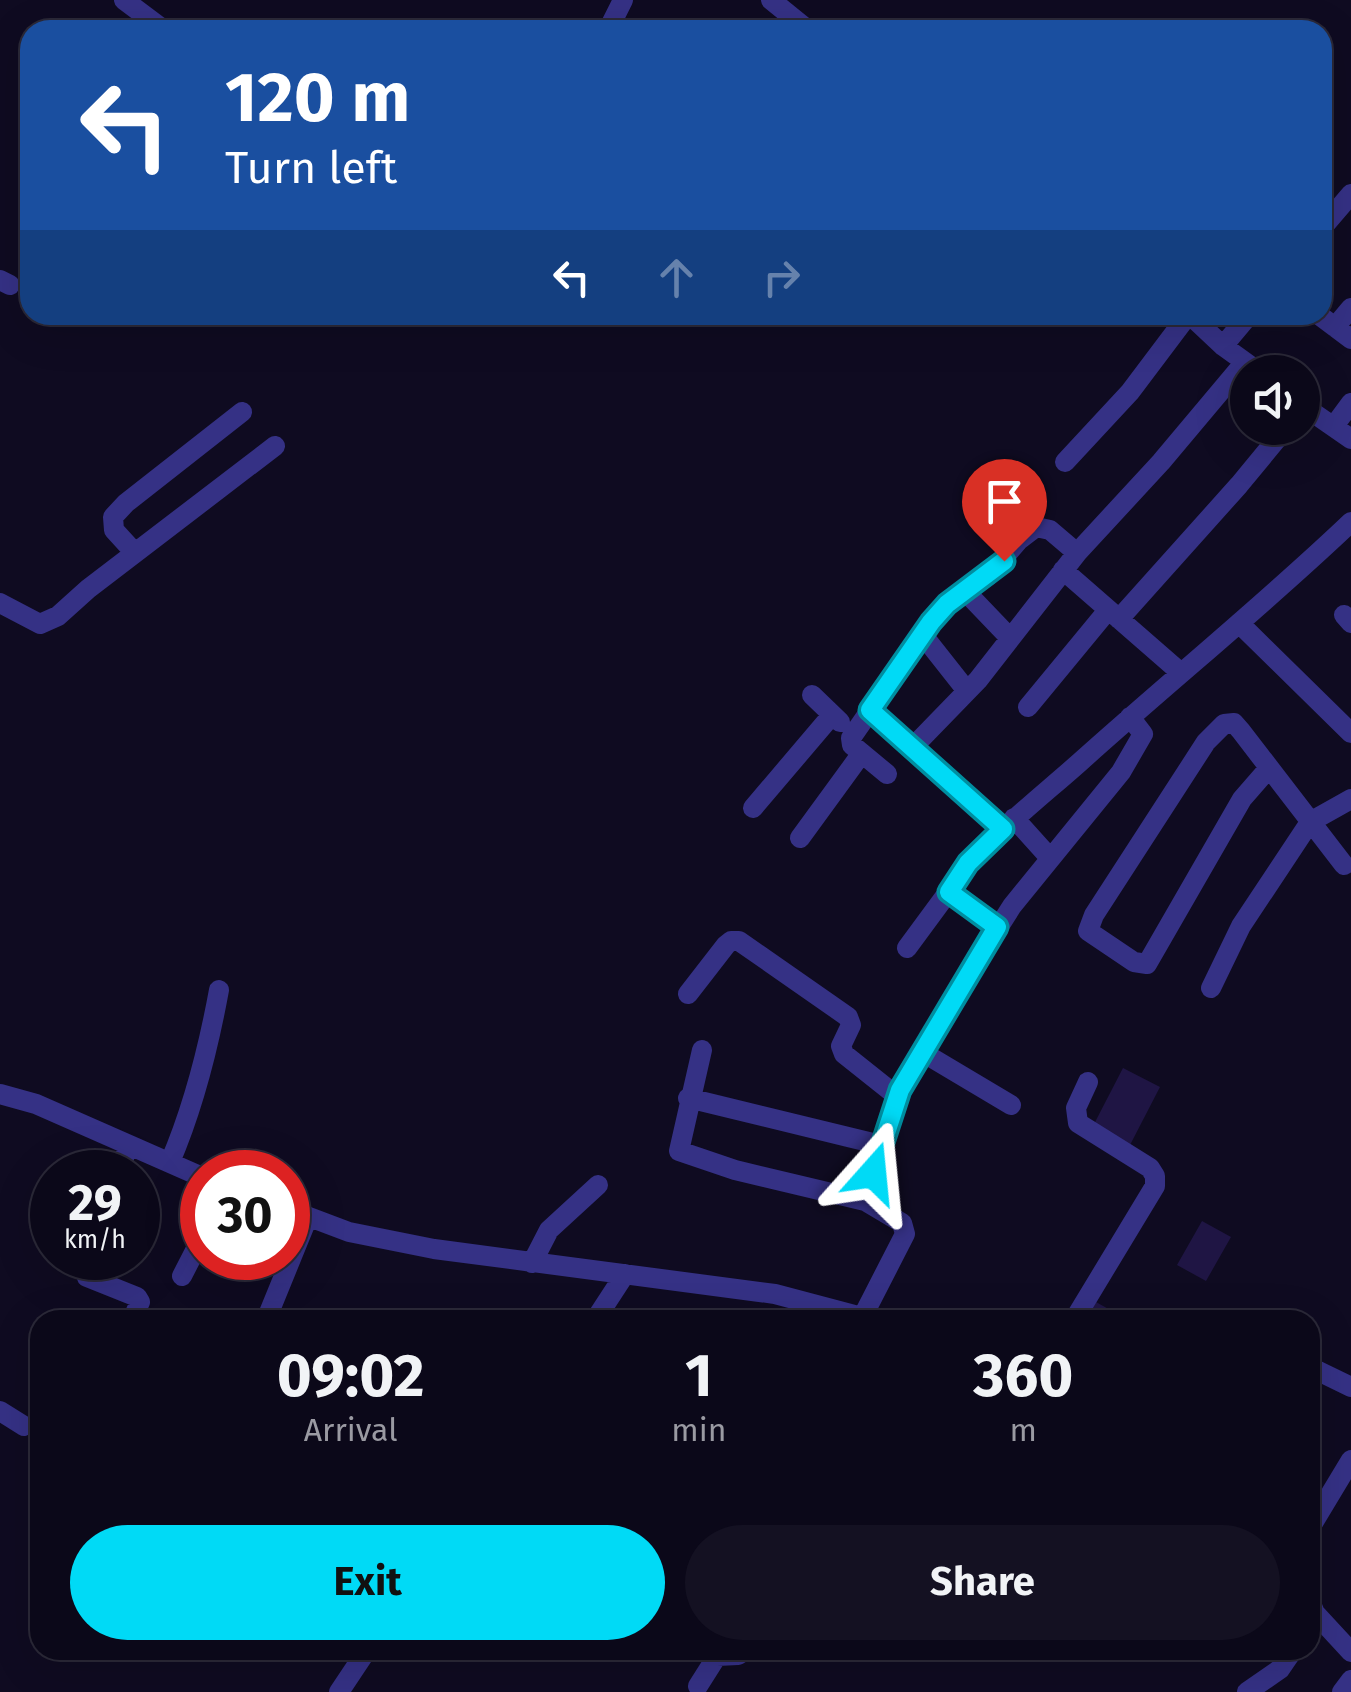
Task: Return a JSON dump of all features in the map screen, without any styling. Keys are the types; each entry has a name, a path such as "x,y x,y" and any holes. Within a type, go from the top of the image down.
{"street":[{"path":"124,0 151,20"},
{"path":"771,0 796,20"},
{"path":"1332,216 1351,194"},
{"path":"1335,327 1351,308"},
{"path":"1065,462 1130,392 1181,325"},
{"path":"1200,325 1235,355"},
{"path":"1223,346 1241,325"},
{"path":"912,748 967,691 1078,552 1230,390"},
{"path":"1320,418 1342,433 1351,403"},
{"path":"134,553 114,530 113,517 242,412"},
{"path":"1028,707 1239,485 1272,445"},
{"path":"0,604 40,624 48,622 274,446"},
{"path":"906,948 968,863 1008,824 1351,522"},
{"path":"800,838 857,743 870,710 947,604 988,576 1019,540 1036,527 1050,530 1078,552"},
{"path":"1063,570 1180,672"},
{"path":"965,591 1010,638"},
{"path":"1239,623 1351,733"},
{"path":"922,634 967,691"},
{"path":"812,695 887,774"},
{"path":"870,710 1050,858"},
{"path":"753,808 832,715"},
{"path":"865,1201 898,1097 922,1052 997,927 1098,802 1142,738 1141,729 1130,716"},
{"path":"1269,768 1258,776 1242,800 1147,964 1134,962 1091,934 1088,926 1094,916 1186,772 1224,724 1234,723 1269,768 1310,822 1344,865"},
{"path":"1211,988 1240,926 1310,822 1351,799"},
{"path":"949,892 997,927"},
{"path":"688,994 726,945 739,941 848,1017 851,1025 841,1046 844,1054 898,1097"},
{"path":"170,1162 190,1115 219,990"},
{"path":"702,1050 677,1146 682,1154 865,1201 902,1223 905,1230 871,1310"},
{"path":"922,1052 1011,1105"},
{"path":"1080,1310 1155,1186 1156,1176 1150,1168 1078,1122 1076,1108 1088,1082"},
{"path":"0,1094 36,1104 180,1167"},
{"path":"688,1098 881,1145"},
{"path":"126,1150 128,1146"},
{"path":"532,1263 549,1230 598,1184"},
{"path":"310,1218 349,1232 434,1249 776,1294 837,1310"},
{"path":"601,1310 624,1274"},
{"path":"94,1280 136,1297 138,1310"},
{"path":"270,1310 282,1280"},
{"path":"1320,1372 1351,1387"},
{"path":"0,1411 24,1426"},
{"path":"1320,1517 1345,1488 1351,1460"},
{"path":"1320,1620 1351,1652"},
{"path":"339,1692 360,1660"},
{"path":"698,1686 714,1660"},
{"path":"1247,1692 1280,1669 1286,1660"},
{"path":"1342,1692 1351,1680"}],"building":[{"path":"1123,1068 1160,1087 1130,1145 1093,1126"},
{"path":"1202,1221 1231,1237 1206,1281 1177,1265"},
{"path":"1096,1302 1110,1310 1092,1310"}],"route":[{"path":"873,1173 900,1090 997,927 949,892 968,863 1003,829 870,710 947,604 1004,561"}]}
